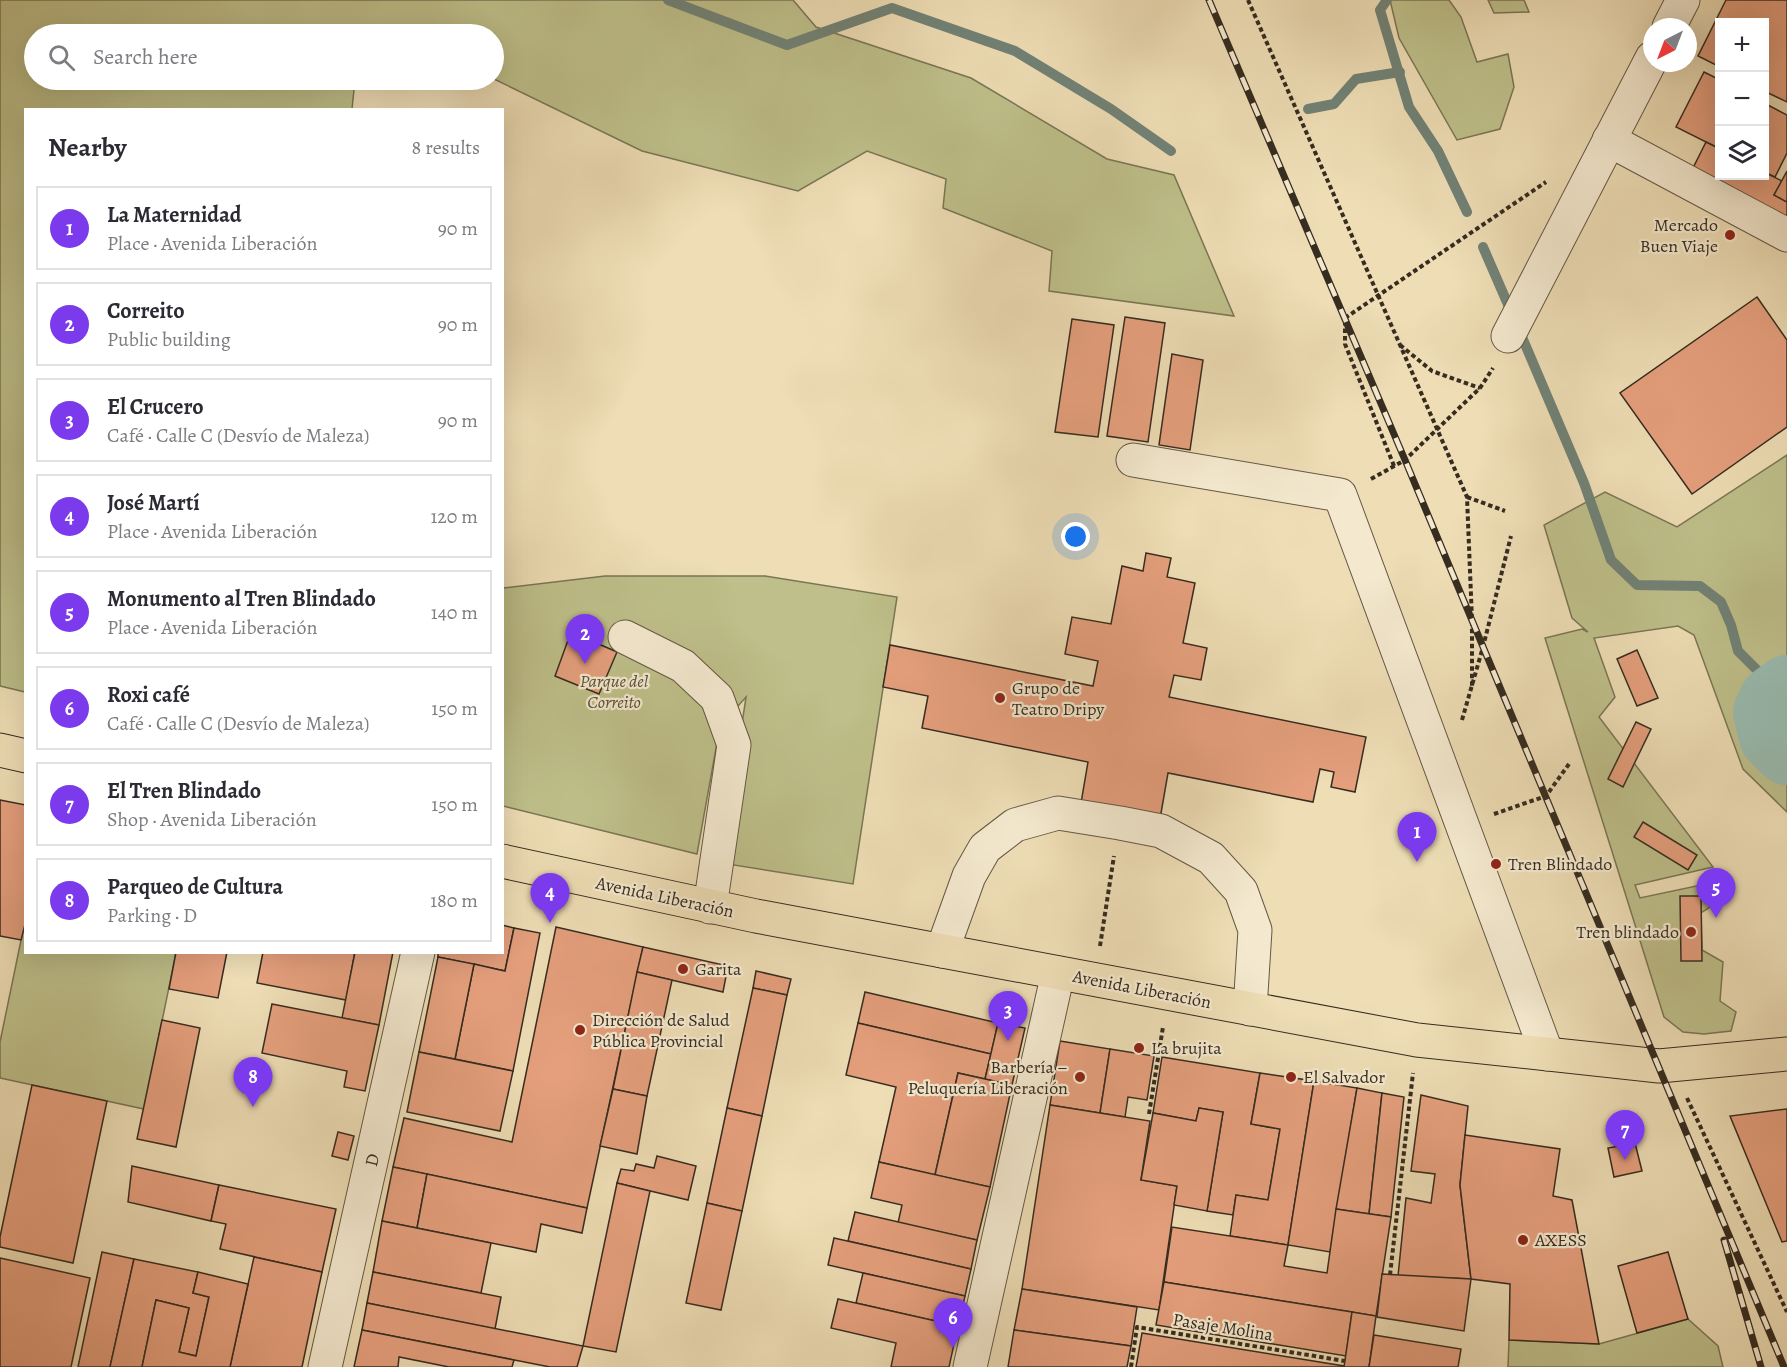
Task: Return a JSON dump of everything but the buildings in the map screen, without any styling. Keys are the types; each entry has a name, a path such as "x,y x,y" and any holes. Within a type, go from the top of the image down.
{"main road":[{"path":"0,750 24,756"},
{"name":"Avenida Liberación","path":"504,861 710,907 1417,1040 1659,1066 1787,1054"}],"street":[{"path":"1674,18 1683,0"},
{"path":"1508,336 1645,72"},
{"path":"1609,140 1787,235"},
{"path":"1133,460 1340,495 1547,1054"},
{"path":"626,637 683,666 717,698 734,745 710,907"},
{"path":"942,951 969,876 985,848 1015,825 1058,813 1120,823 1161,831 1210,858 1241,891 1255,930 1250,1009"},
{"name":"D","path":"326,1367 418,954"},
{"path":"970,1367 1059,973"}],"path":[{"path":"1248,0 1467,497 1472,688"},
{"path":"1394,466 1345,344 1345,318 1551,179"},
{"path":"1400,344 1432,370 1480,387"},
{"path":"1340,495 1405,460 1480,387 1494,368"},
{"path":"1467,497 1505,512"},
{"path":"1462,722 1511,536"},
{"path":"1462,825 1546,796 1569,764"},
{"path":"1095,980 1120,823"},
{"path":"1149,1114 1169,994"},
{"path":"1390,1275 1417,1040"},
{"path":"1671,1065 1787,1312"},
{"name":"Pasaje Molina","path":"1131,1367 1137,1327 1345,1361"}],"green space":[{"path":"0,0 793,0 816,27 971,78 1107,159 1174,175 1234,316 1049,291 1052,251 943,208 946,179 867,151 798,191 642,151 504,84 504,24 24,24 24,90 354,90 352,108 24,108 24,692 0,686"},
{"path":"1390,0 1449,0 1461,17 1477,62 1508,54 1514,87 1500,129 1457,140 1399,38"},
{"path":"1488,0 1524,0 1529,12 1494,13"},
{"path":"1787,455 1787,812 1743,769 1694,635 1678,626 1594,638 1615,697 1599,717 1713,867 1635,885 1640,898 1701,885 1716,903 1701,913 1702,950 1723,962 1720,1001 1736,1012 1731,1031 1704,1034 1683,1032 1664,1017 1545,638 1582,629 1588,632 1572,618 1544,525 1605,492 1677,527"},
{"name":"Parque del Correito","path":"605,576 765,576 897,597 853,884 721,863 746,697 720,726 697,854 504,806 504,588"},
{"path":"24,926 24,954 176,954 144,1109 0,1078 0,1042"},
{"path":"1688,1319 1718,1346 1723,1367 1508,1367 1509,1340 1599,1344"}],"waterway":[{"path":"668,0 787,45 892,8 1015,51 1111,109 1171,151"},
{"path":"1387,0 1380,10 1409,107 1438,151 1467,212"},
{"path":"1308,109 1334,104 1356,79 1400,72"},
{"path":"1483,247 1513,316"},
{"path":"1519,330 1584,483 1611,560 1637,585 1700,586 1721,602 1731,625 1738,651 1760,673"},
{"path":"1787,688 1772,699 1766,712 1772,737 1787,752"}],"railway":[{"path":"1209,0 1405,460 1784,1367"},
{"path":"1724,1240 1761,1367"}],"place":[{"name":"Mercado Buen Viaje","path":"1730,235"},
{"name":"Correito","path":"585,664"},
{"name":"Grupo de Teatro Dripy","path":"1000,698"},
{"name":"La Maternidad","path":"1417,862"},
{"name":"Tren Blindado","path":"1496,864"},
{"name":"Monumento al Tren Blindado","path":"1716,918"},
{"name":"José Martí","path":"550,923"},
{"name":"Tren blindado","path":"1691,932"},
{"name":"Garita","path":"683,969"},
{"name":"Dirección de Salud Pública Provincial","path":"580,1030"},
{"name":"El Crucero","path":"1008,1041"},
{"name":"La brujita","path":"1139,1048"},
{"name":"Barbería – Peluquería Liberación","path":"1080,1077"},
{"name":"El Salvador","path":"1291,1077"},
{"name":"Parqueo de Cultura","path":"253,1107"},
{"name":"El Tren Blindado","path":"1625,1160"},
{"name":"AXESS","path":"1523,1240"},
{"name":"Roxi café","path":"953,1348"}]}
